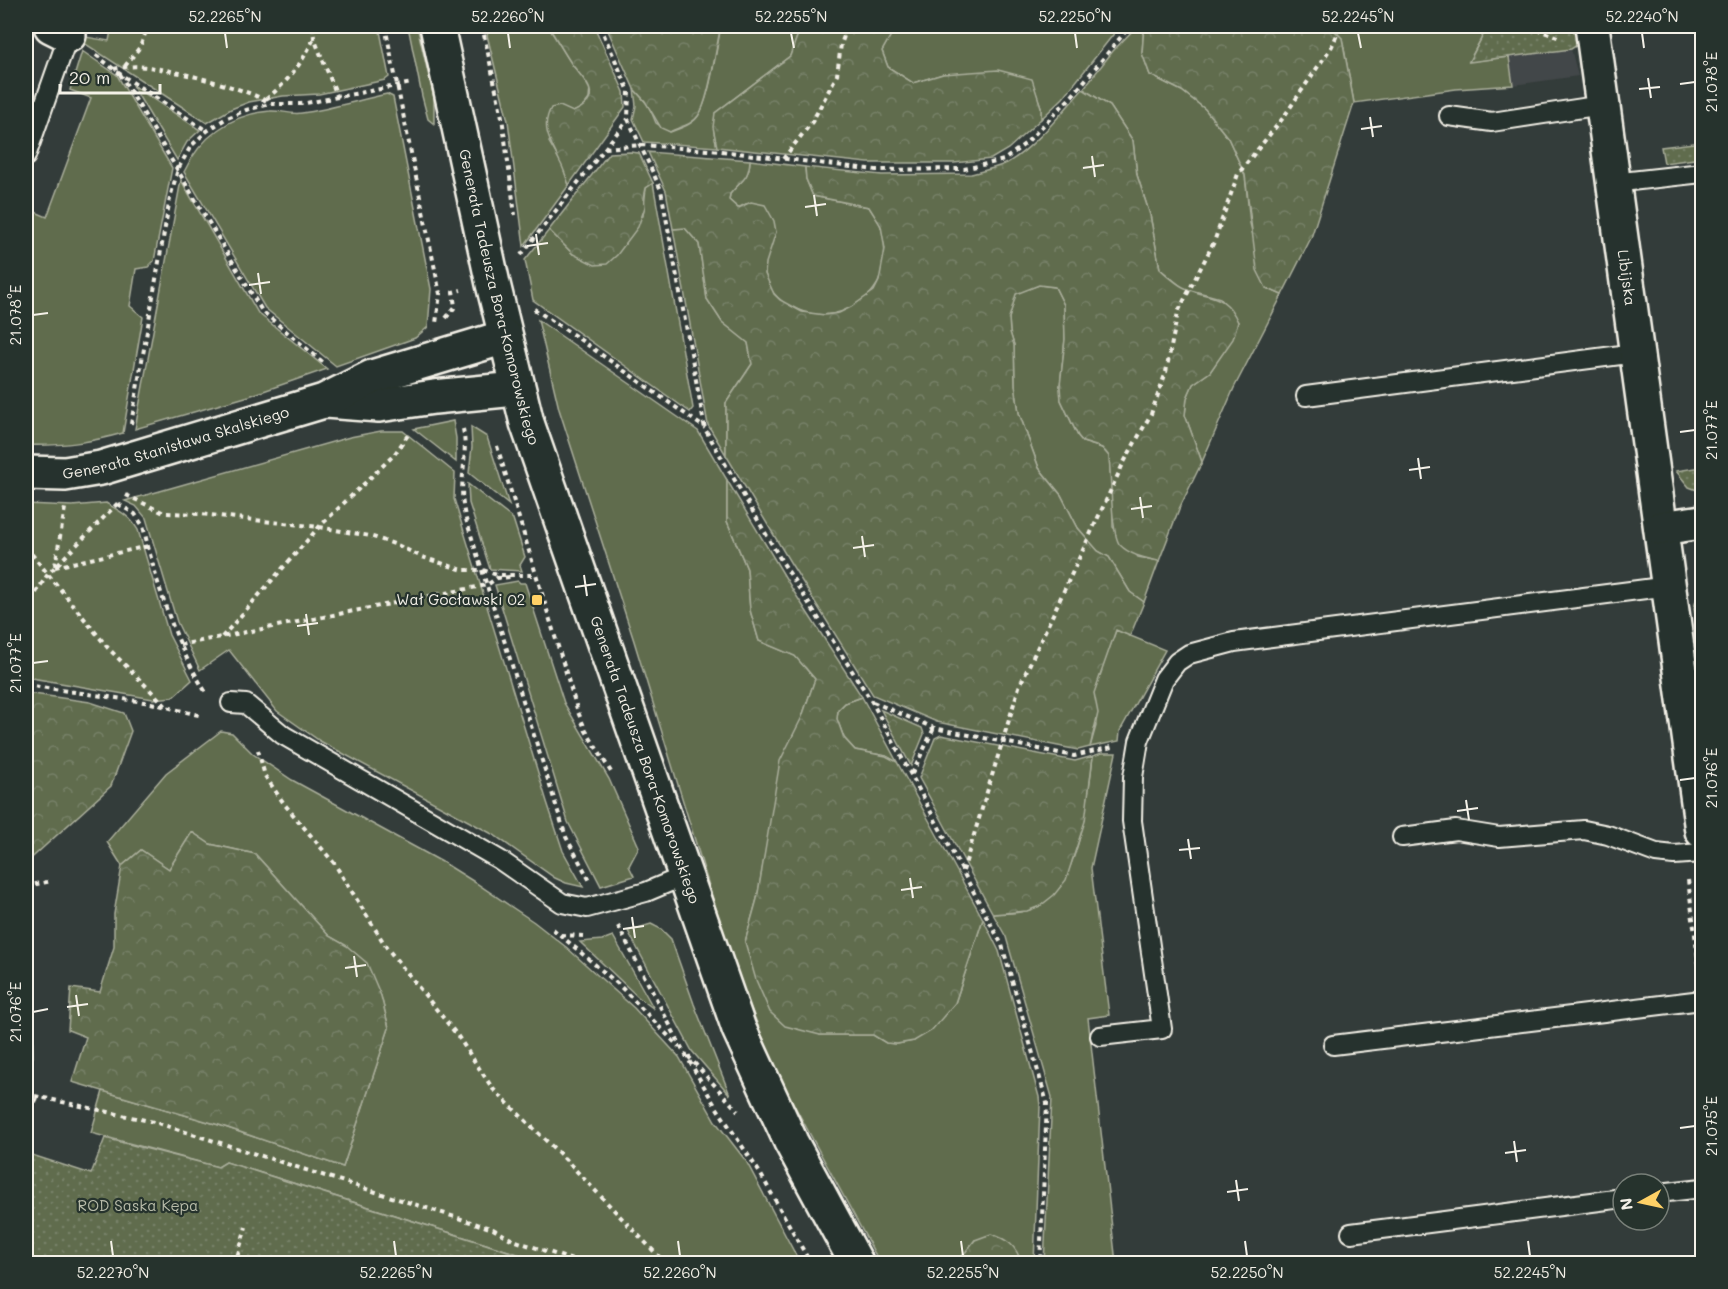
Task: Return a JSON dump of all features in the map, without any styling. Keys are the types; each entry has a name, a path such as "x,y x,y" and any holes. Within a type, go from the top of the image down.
{"street":[{"name":"Generała Tadeusza Bora-Komorowskiego","path":"436,26 505,337 527,423 739,1029 791,1142 857,1263"},
{"name":"Libijska","path":"1577,32 1602,105 1702,831"},
{"name":"Generała Stanisława Skalskiego","path":"26,473 65,474 101,468 324,401 372,377 505,337"},
{"name":"Generała Stanisława Skalskiego","path":"324,401 379,405 517,388"},
{"path":"1661,528 1702,522"}],"lane":[{"path":"26,156 64,29"},
{"path":"1449,116 1492,122 1602,105"},
{"path":"1613,183 1702,172"},
{"path":"1306,396 1636,353"},
{"path":"1100,1036 1162,1029 1132,820 1133,777 1139,741 1164,679 1178,662 1197,652 1245,640 1669,586"},
{"path":"231,703 246,704 283,735 500,860 562,903 587,908 646,892 684,876"},
{"path":"1402,837 1456,830 1499,837 1584,830 1608,835 1656,853 1674,855 1702,853"},
{"path":"1333,1045 1702,1000"},
{"path":"1671,1192 1702,1188"},
{"path":"1351,1233 1611,1200"}],"path":[{"path":"125,66 140,47 148,26"},
{"path":"313,26 314,38 338,98"},
{"path":"386,26 440,294 436,323 444,355"},
{"path":"482,26 502,117 516,221"},
{"path":"600,26 629,91 628,119 661,190 705,429 780,560 872,702 1002,945 1047,1103 1040,1263"},
{"path":"783,159 812,122 837,75 841,44 848,26"},
{"path":"605,148 642,145 721,151 876,170 964,169 1004,160 1026,143 1072,96 1130,26"},
{"path":"963,872 1024,677 1123,464 1151,414 1166,372 1178,312 1214,243 1238,174 1283,118 1332,46 1341,26"},
{"path":"1528,26 1553,35 1577,32"},
{"path":"1552,26 1553,35"},
{"path":"64,29 120,74 207,131"},
{"path":"266,99 306,57 314,38"},
{"path":"114,69 125,66 160,69 234,88 266,99 270,104"},
{"path":"120,74 262,311 326,365"},
{"path":"131,426 170,198 178,169 191,146 225,119 246,110 270,104 301,104 338,98 412,83"},
{"path":"519,245 520,256 628,119"},
{"path":"531,307 705,429"},
{"path":"454,394 465,438 462,502 566,837 618,927 684,1052 713,1102 760,1173 812,1263"},
{"path":"222,637 319,527 394,455 411,432"},
{"path":"496,444 578,712 586,731 614,777"},
{"path":"125,495 164,513 200,513 319,527 370,536 397,545 422,558 463,570 483,570 497,575 535,575"},
{"path":"55,567 67,500"},
{"path":"26,608 48,574 118,504 129,510 143,526 164,601 180,645 195,675"},
{"path":"55,567 148,546"},
{"path":"26,547 108,648 167,707"},
{"path":"180,645 487,585 497,578 535,575"},
{"path":"26,685 167,707 202,716"},
{"path":"872,702 934,728 1074,756 1139,741"},
{"path":"912,774 934,728"},
{"path":"252,745 267,756"},
{"path":"258,750 266,776 285,806 334,863 387,948 457,1035 492,1089 563,1157 666,1263"},
{"path":"26,886 52,881"},
{"path":"546,924 618,984 741,1115"},
{"path":"560,935 578,936"},
{"path":"26,1094 154,1122 235,1146 493,1229 513,1240 584,1263"},
{"path":"26,1118 38,1096"},
{"path":"235,1263 246,1227"}],"shaded area":[{"path":"1571,49 1578,76 1513,85 1509,57"}],"green space":[{"path":"112,26 379,26 389,77 385,80 319,94 283,96 249,102 207,123 84,43 86,37 109,41"},
{"path":"408,26 417,26 434,98 434,124 428,119"},
{"path":"548,26 573,66 590,87 589,99 583,107 573,112 549,142 562,164 569,185 524,246 508,121 487,35 491,27"},
{"path":"548,26 594,26 624,92 625,107 569,185 548,135 546,122 551,108 560,106 573,112 589,100 590,94 586,82"},
{"path":"606,26 721,26 706,99 695,119 670,132 661,128 645,101 634,89"},
{"path":"721,26 801,26 790,56 715,113 714,132 717,147 644,142 633,119 636,106 634,89 649,106 656,123 670,132 692,122 698,116 706,99"},
{"path":"801,26 896,26 882,51 888,67 913,83 943,74 998,70 1032,79 1041,107 1041,119 1008,149 991,159 954,163 868,163 717,147 713,127 715,113 790,56"},
{"path":"896,26 1120,26 1063,98 1041,119 1041,107 1031,79 943,74 913,83 888,67 882,51"},
{"path":"1137,26 1144,26 1142,53 1150,75 1182,91 1205,109 1228,138 1245,175 1250,223 1266,288 1282,295 1234,388 1202,462 1185,415 1187,398 1193,384 1210,372 1232,339 1238,322 1220,298 1183,288 1160,269 1150,215 1137,175 1133,141 1110,106 1083,89 1113,51"},
{"path":"1144,26 1330,26 1342,38 1354,103 1311,238 1282,295 1266,288 1257,270 1245,175 1228,138 1205,109 1182,91 1150,75 1142,53"},
{"path":"1330,26 1488,26 1469,61 1509,57 1513,85 1456,89 1354,103 1342,38"},
{"path":"1488,26 1576,26 1579,44 1571,49 1469,62"},
{"path":"82,51 117,75 172,168 154,261 148,267 136,269 130,306 143,317 123,433 75,443 26,445 26,265 31,250 26,247 26,208 47,217 91,98 70,90"},
{"path":"132,85 200,130 187,142 177,160"},
{"path":"1083,89 1110,106 1133,141 1137,175 1150,215 1160,269 1183,287 1221,300 1233,312 1238,322 1233,339 1210,372 1193,384 1187,398 1185,415 1202,462 1179,509 1159,561 1134,554 1120,545 1113,517 1109,456 1102,448 1083,442 1061,400 1060,386 1065,339 1064,305 1055,287 1039,285 1016,294 1009,318 1014,345 1015,385 1019,413 1039,468 1061,495 1078,528 1098,551 1109,557 1130,592 1144,602 1130,636 1116,630 1094,693 1098,713 1090,747 1078,750 937,722 873,695 726,455 726,403 752,364 748,343 722,322 707,299 699,244 685,228 673,229 666,191 648,152 750,160 746,176 730,194 729,200 738,208 751,202 765,205 774,221 776,232 766,263 765,274 774,294 780,300 802,312 825,315 839,313 874,291 879,281 885,249 881,226 869,207 813,196 806,179 805,167 882,175 971,174 989,169 1007,163 1027,148"},
{"path":"387,94 393,97 431,289 428,327 415,338 336,366 265,308 184,172 208,138 230,122 242,117 270,111 302,113"},
{"path":"1702,142 1702,158 1664,163 1661,147"},
{"path":"609,153 639,153 653,183 646,188 645,207 638,227 617,255 607,264 595,265 573,254 549,230"},
{"path":"750,160 805,167 806,179 813,196 869,207 881,227 885,251 881,276 868,296 844,311 817,314 793,308 774,293 768,283 765,267 776,232 746,204 738,208 729,200 730,194 746,176"},
{"path":"181,180 258,313 327,369 249,396 135,429"},
{"path":"653,183 693,408 690,412 533,300 525,260 549,230 573,254 643,216 646,188"},
{"path":"685,228 699,244 707,299 722,322 748,342 752,364 726,403 726,455 708,425 673,229"},
{"path":"1039,285 1055,287 1064,305 1065,339 1060,386 1061,400 1083,442 1102,448 1109,456 1113,527 1138,557 1159,561 1144,602 1130,592 1109,557 1098,551 1078,528 1061,495 1039,468 1019,413 1015,385 1014,345 1009,318 1016,293"},
{"path":"538,320 698,431 727,480 727,521 747,569 750,610 759,641 795,656 815,679 802,717 767,843 757,899 745,942 820,1035 873,1035 886,1043 897,1044 914,1041 955,1003 983,919 999,951 1039,1097 1034,1263 1021,1263 1020,1257 975,1240 957,1263 880,1263 780,1079 743,989 720,922 634,641 559,409"},
{"path":"453,421 456,438 456,462 414,429"},
{"path":"471,427 487,437 509,505 469,473 472,447"},
{"path":"381,431 403,431 455,473 454,499 547,802 563,851 583,887 555,878 494,835 320,741 277,711 229,650 200,670 177,622 146,518 136,506 125,501 350,437"},
{"path":"1702,467 1702,492 1689,487 1676,471"},
{"path":"727,480 794,592 862,697 845,703 838,710 837,719 844,738 855,750 886,756 897,762 983,919 955,1003 931,1031 914,1041 886,1043 873,1035 820,1035 785,1026 770,1012 756,980 745,942 757,899 780,761 802,717 815,679 795,656 759,641 750,610 747,569 727,521"},
{"path":"468,484 513,519 525,557 520,565 522,571 490,569 469,503"},
{"path":"106,503 128,517 138,530 169,635 192,680 173,697 153,699 26,677 26,504 72,506"},
{"path":"1702,578 1702,670 1694,608"},
{"path":"518,581 525,583 564,703 609,779 639,847 629,866 634,876 601,886 568,822 495,585"},
{"path":"1116,630 1165,650 1120,731 1119,741 1090,747 1096,726 1093,693"},
{"path":"26,693 90,702 124,713 131,731 111,786 26,863"},
{"path":"862,697 897,762 886,756 855,750 844,738 837,719 838,710 845,703"},
{"path":"881,710 922,728 924,734 911,766"},
{"path":"221,731 232,733 253,754 292,780 444,863 476,883 534,922 566,947 634,1008 679,1057 715,1121 746,1161 800,1263 546,1263 226,1162 218,1167 91,1133 103,1091 219,1125 343,1167 389,1028 381,996 347,946 329,936 255,854 210,844 192,832 169,869 141,850 122,866 107,842 166,773"},
{"path":"941,735 1075,761 1093,756 1085,821 1066,880 1054,895 1040,906 1027,911 993,914 919,778 935,738"},
{"path":"1102,753 1116,753 1091,868 1109,1015 1088,1018 1116,1263 1044,1263 1052,1097 1006,937 993,914 1033,909 1052,895 1064,880 1079,839 1093,756"},
{"path":"192,832 210,844 255,854 329,936 347,946 367,963 381,996 389,1028 343,1167 219,1125 72,1082 86,1037 68,1030 71,988 100,992 114,947 114,914 122,866 141,850 169,869"},
{"path":"651,924 661,929 671,939 730,1095 692,1051 628,931"},
{"path":"613,936 654,1009 638,997 580,942 602,940"},
{"path":"26,983 32,1025 33,1057 26,1056"},
{"name":"ROD Saska Kępa","path":"105,1138 218,1167 226,1162 546,1263 26,1263 26,1153 91,1174"},
{"path":"991,1234 1010,1244 1017,1252 1021,1263 957,1263 975,1240"}],"place":[{"name":"Wał Gocławski 02","path":"537,600"}]}
